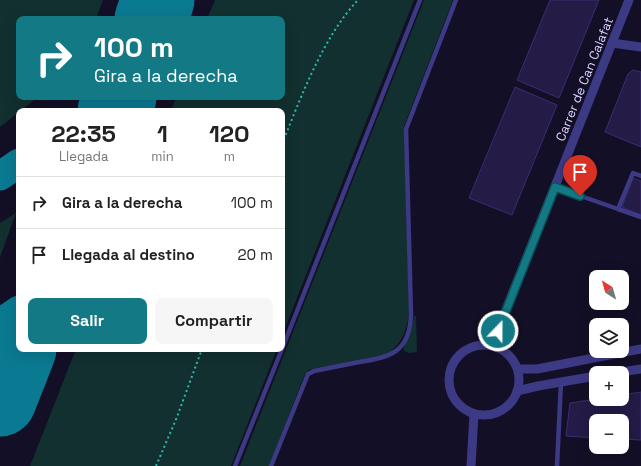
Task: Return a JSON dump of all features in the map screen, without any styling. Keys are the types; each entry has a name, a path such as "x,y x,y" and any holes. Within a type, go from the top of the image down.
{"street":[{"name":"Carrer de Can Calafat","path":"492,345 629,0"},
{"path":"612,43 641,47"},
{"path":"480,344 492,345 508,354 518,369 519,380 517,391 509,404 495,413 485,415 474,414 463,409 454,400 449,389 448,377 451,365 463,352 480,344"},
{"path":"518,369 537,369 641,349"},
{"path":"629,371 641,369"},
{"path":"517,391 589,377"},
{"path":"471,466 474,414"}],"lane":[{"path":"285,341 420,0"},
{"path":"271,466 308,374 314,371 390,356 400,348 408,332 411,314 406,129 456,0"},
{"path":"618,209 633,173 641,176"},
{"path":"555,187 641,217"},
{"path":"235,466 281,352"},
{"path":"557,466 561,382"}],"path":[{"path":"285,137 316,66 339,24 358,0"},
{"path":"156,466 177,417 201,352"}],"green space":[{"path":"0,0 103,0 97,16 16,16 16,100 34,100 24,108 16,108 16,114 0,127"},
{"path":"215,0 414,0 285,328 285,108 172,108 175,100 285,100 285,16 208,16"},
{"path":"424,0 453,0 404,126 409,310 403,336 396,346 385,355 308,370 304,376 269,466 240,466"},
{"path":"16,213 0,257 0,223"},
{"path":"414,316 416,316 417,352 409,353 404,351 404,348"},
{"path":"75,352 276,352 231,466 30,466"}],"building":[{"path":"550,0 599,0 559,98 517,80"},
{"path":"633,70 641,72 641,147 605,132 628,74"},
{"path":"515,87 557,105 512,215 469,198"},
{"path":"633,178 641,181 641,215 622,207"},
{"path":"641,392 641,440 629,439 629,414 589,414 589,438 566,436 570,403 589,400 589,406 629,406 629,394"}],"taxiway":[{"path":"101,108 110,100"},
{"path":"0,176 16,165"},
{"path":"0,323 16,312"}],"runway":[{"path":"152,16 158,0"},
{"path":"115,108 119,100"},
{"path":"0,400 19,352"}],"route":[{"path":"498,331 555,187 580,196"}]}
